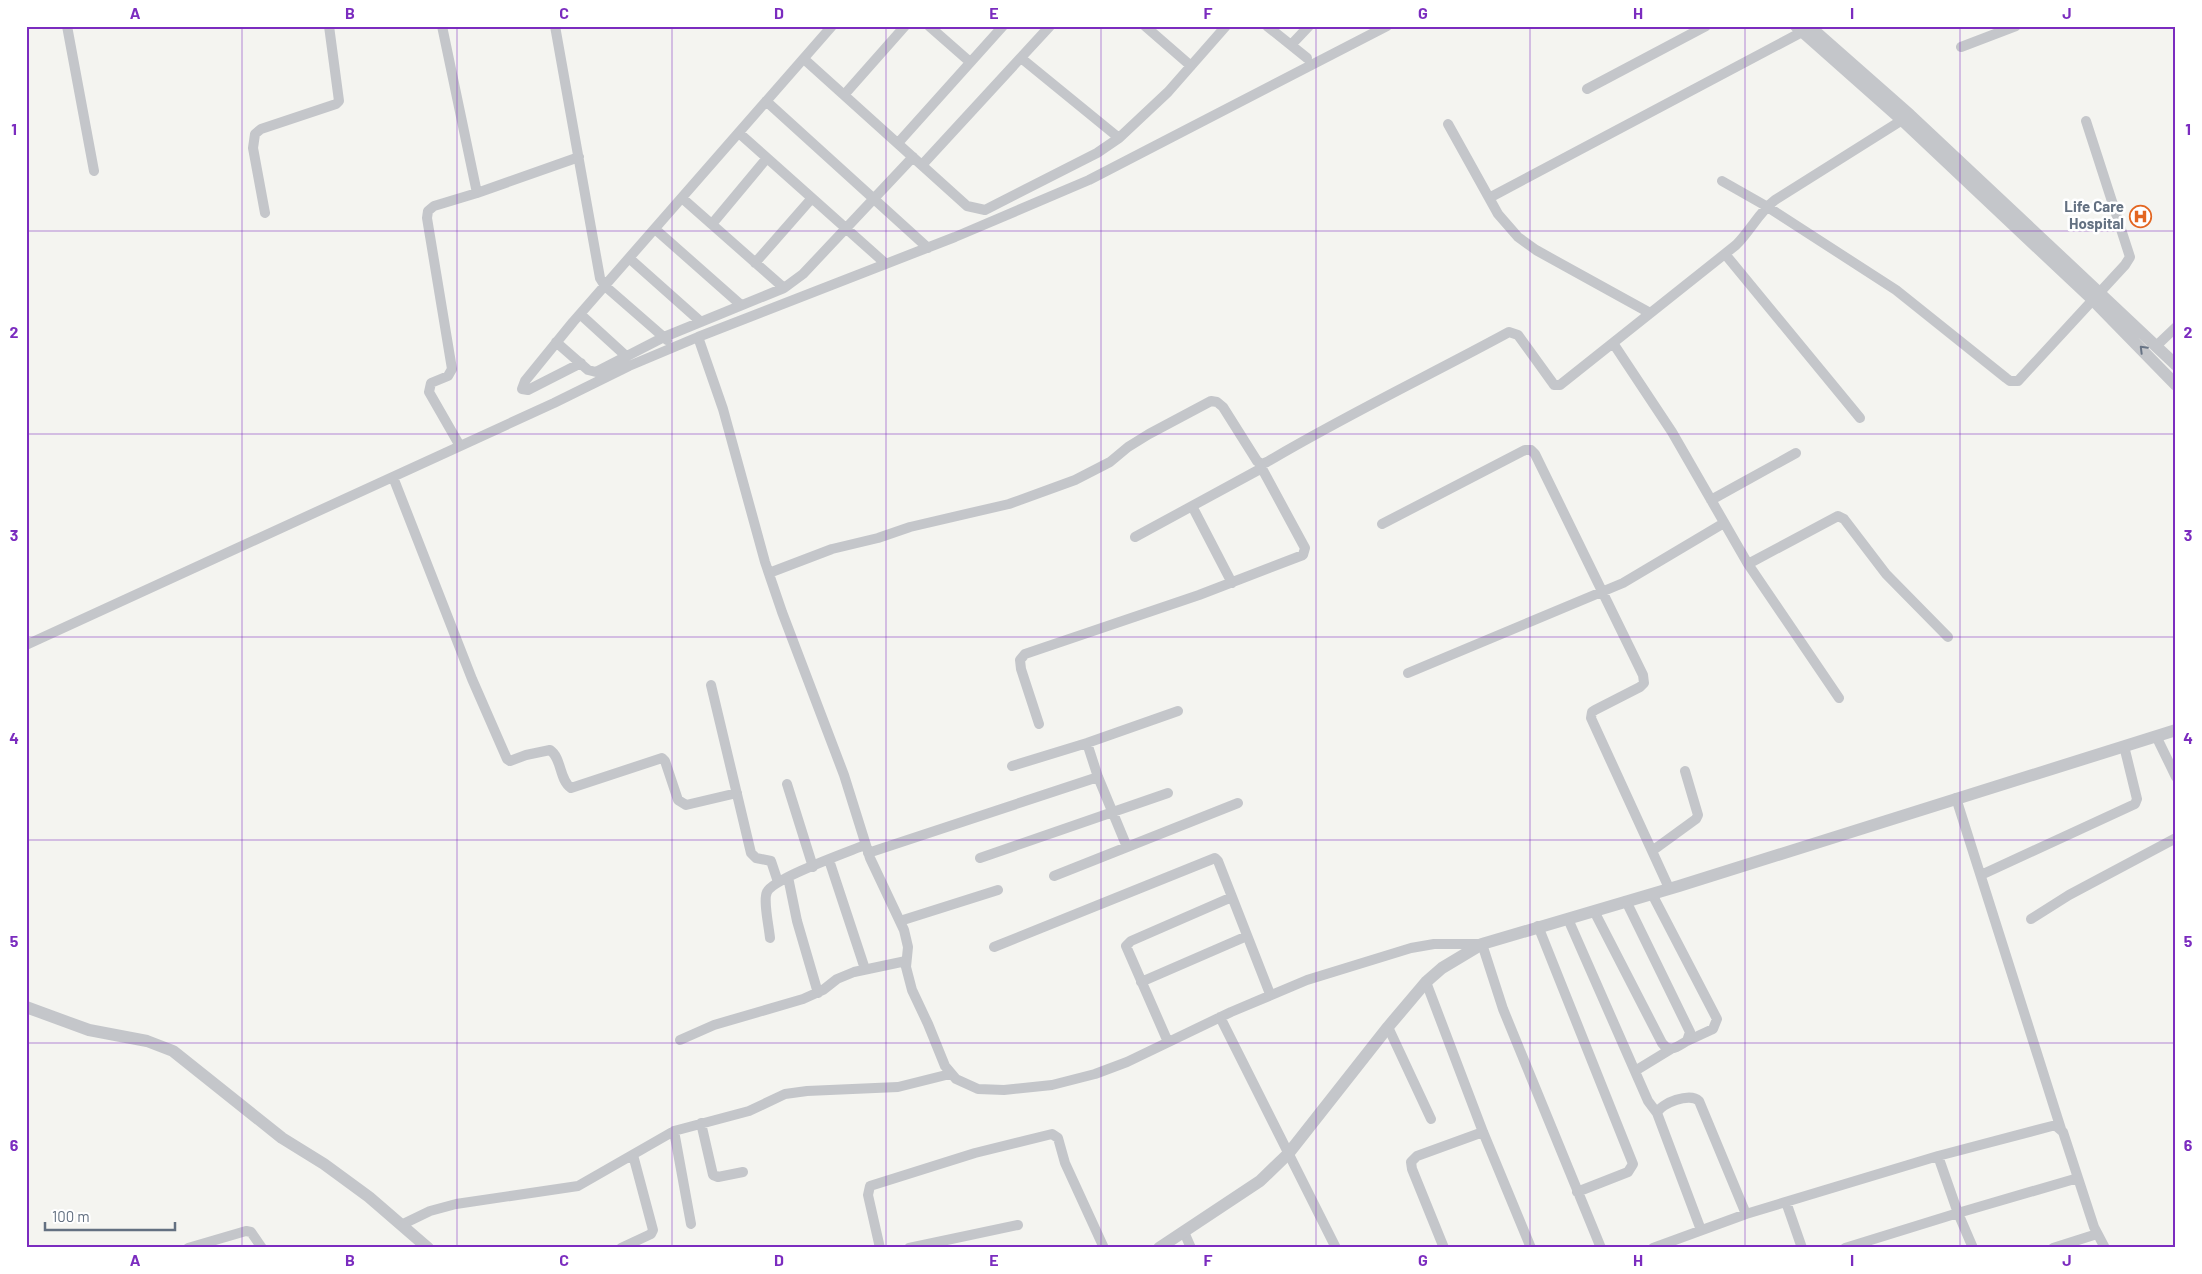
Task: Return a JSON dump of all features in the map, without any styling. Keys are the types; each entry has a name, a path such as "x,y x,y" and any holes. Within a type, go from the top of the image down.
{"street":[{"path":"67,26 94,171"},
{"path":"265,213 253,148 253,138 261,129 336,104 339,101 329,26"},
{"path":"442,26 477,193"},
{"path":"555,26 600,278 605,286 675,347"},
{"path":"581,363 528,390 522,388 525,381 556,342 832,26"},
{"path":"844,95 905,26"},
{"path":"929,26 970,62"},
{"path":"898,143 1002,26"},
{"path":"922,166 1050,26"},
{"path":"1145,26 1191,66"},
{"path":"804,58 967,206 985,210 1097,153 1119,138 1151,109 1226,26"},
{"path":"1268,26 1307,58"},
{"path":"1291,45 1309,26"},
{"path":"26,644 675,347 928,248 1089,180 1387,26"},
{"path":"1587,89 1706,26"},
{"path":"1961,47 2012,27"},
{"path":"1489,198 1802,28 1906,117 2096,296 2176,365"},
{"path":"1021,58 1119,138"},
{"path":"766,102 928,248"},
{"path":"1135,536 1192,506 1351,414 1508,332 1518,335 1552,382 1557,385 1564,383 1744,238 1766,206 1906,117"},
{"path":"1722,181 1766,206 1910,300 2010,381 2018,381 2125,265 2130,257 2086,121"},
{"path":"1448,124 1504,222 1526,243 1650,313"},
{"path":"739,133 886,264"},
{"path":"460,446 429,392 431,383 448,376 452,369 427,214 434,206 477,193 578,157"},
{"path":"556,342 588,370 594,372 664,337 784,288 803,274 913,157"},
{"path":"712,224 767,158"},
{"path":"682,198 784,288"},
{"path":"755,262 812,198"},
{"path":"655,229 741,305"},
{"path":"1725,254 1860,418"},
{"path":"630,258 702,322"},
{"path":"2096,296 2176,385"},
{"path":"580,314 626,356"},
{"path":"2156,346 2176,327"},
{"path":"698,337 723,408 769,572 844,775 866,849 900,921 908,947 907,975 912,990 950,1074 962,1083 978,1089 1029,1089 1052,1085 1112,1068 1270,994 1307,980 1411,948 1434,944 1482,944"},
{"path":"1613,343 1663,418 1748,564 1839,698"},
{"path":"769,572 832,549 878,538 910,527 1009,504 1075,480 1110,462 1128,447 1149,434 1211,402 1217,402 1223,407 1261,465 1305,548 1305,552 1300,558 1232,583 1022,656 1020,660 1021,669 1039,724"},
{"path":"1382,524 1525,450 1531,450 1535,454 1643,675 1644,683 1640,688 1595,710 1592,712 1591,718 1669,888"},
{"path":"1711,500 1796,453"},
{"path":"393,476 472,679 506,759 511,760 526,754 550,750 555,754 566,783 573,788 662,758 666,761 678,800 682,804 686,805 737,794"},
{"path":"1192,506 1232,583"},
{"path":"1748,564 1838,516 1844,519 1897,586 1948,637"},
{"path":"1408,673 1602,592 1638,574 1724,523"},
{"path":"710,685 752,853 756,858 771,861 778,882"},
{"path":"1012,766 1087,743 1178,711"},
{"path":"1159,1248 1260,1181 1288,1154 1426,982 1442,968 1482,944 1652,894 2176,730"},
{"path":"2156,736 2176,777"},
{"path":"1087,743 1098,777 1127,847"},
{"path":"1980,875 2135,804 2137,799 2124,746"},
{"path":"1652,851 1696,819 1698,815 1685,771"},
{"path":"770,938 766,897 769,889 788,877 829,860 1098,777"},
{"path":"787,784 812,867"},
{"path":"980,858 1168,793"},
{"path":"1956,798 2060,1129 2063,1132 2097,1234 2105,1248"},
{"path":"1054,876 1238,802"},
{"path":"2031,919 2069,895 2176,838"},
{"path":"994,947 1216,858 1270,994"},
{"path":"829,860 865,969"},
{"path":"788,877 797,922 818,992"},
{"path":"900,921 998,890"},
{"path":"1634,1071 1687,1040 1713,1029 1717,1019 1652,894"},
{"path":"1168,1042 1126,948 1128,943 1232,897"},
{"path":"1626,901 1690,1032 1687,1040"},
{"path":"1594,911 1662,1043 1666,1048 1671,1049"},
{"path":"1568,919 1634,1071 1648,1101 1657,1114 1701,1230"},
{"path":"1538,926 1633,1164 1628,1172 1577,1192"},
{"path":"1141,982 1247,936"},
{"path":"1482,944 1503,1009 1601,1248"},
{"path":"680,1040 708,1027 768,1011 818,992 842,977 865,969 906,961"},
{"path":"1426,982 1483,1132 1531,1248"},
{"path":"26,1007 89,1030 147,1041 173,1051 282,1138 363,1192 428,1248"},
{"path":"1220,1017 1336,1248"},
{"path":"1388,1027 1431,1119"},
{"path":"400,1225 430,1211 456,1204 578,1186 674,1131 749,1111 774,1098 796,1092 898,1087 950,1074"},
{"path":"1657,1114 1661,1107 1688,1096 1697,1099 1746,1214"},
{"path":"701,1123 713,1175 718,1177 743,1172"},
{"path":"1653,1248 1746,1214 1938,1156 2052,1126 2060,1129"},
{"path":"674,1131 691,1224"},
{"path":"1444,1248 1412,1169 1411,1162 1417,1156 1483,1132"},
{"path":"880,1248 868,1195 870,1186 975,1153 1052,1134 1058,1138 1065,1163 1104,1248"},
{"path":"621,1248 651,1234 653,1230 632,1155"},
{"path":"1938,1156 1958,1213 1973,1248"},
{"path":"1845,1248 2078,1178"},
{"path":"1786,1202 1802,1248"},
{"path":"909,1248 1018,1225"},
{"path":"188,1248 246,1231 251,1232 262,1248"},
{"path":"1184,1232 1192,1248"},
{"path":"2053,1248 2097,1234"}],"place":[{"name":"Life Care Hospital","path":"2140,216"}]}
